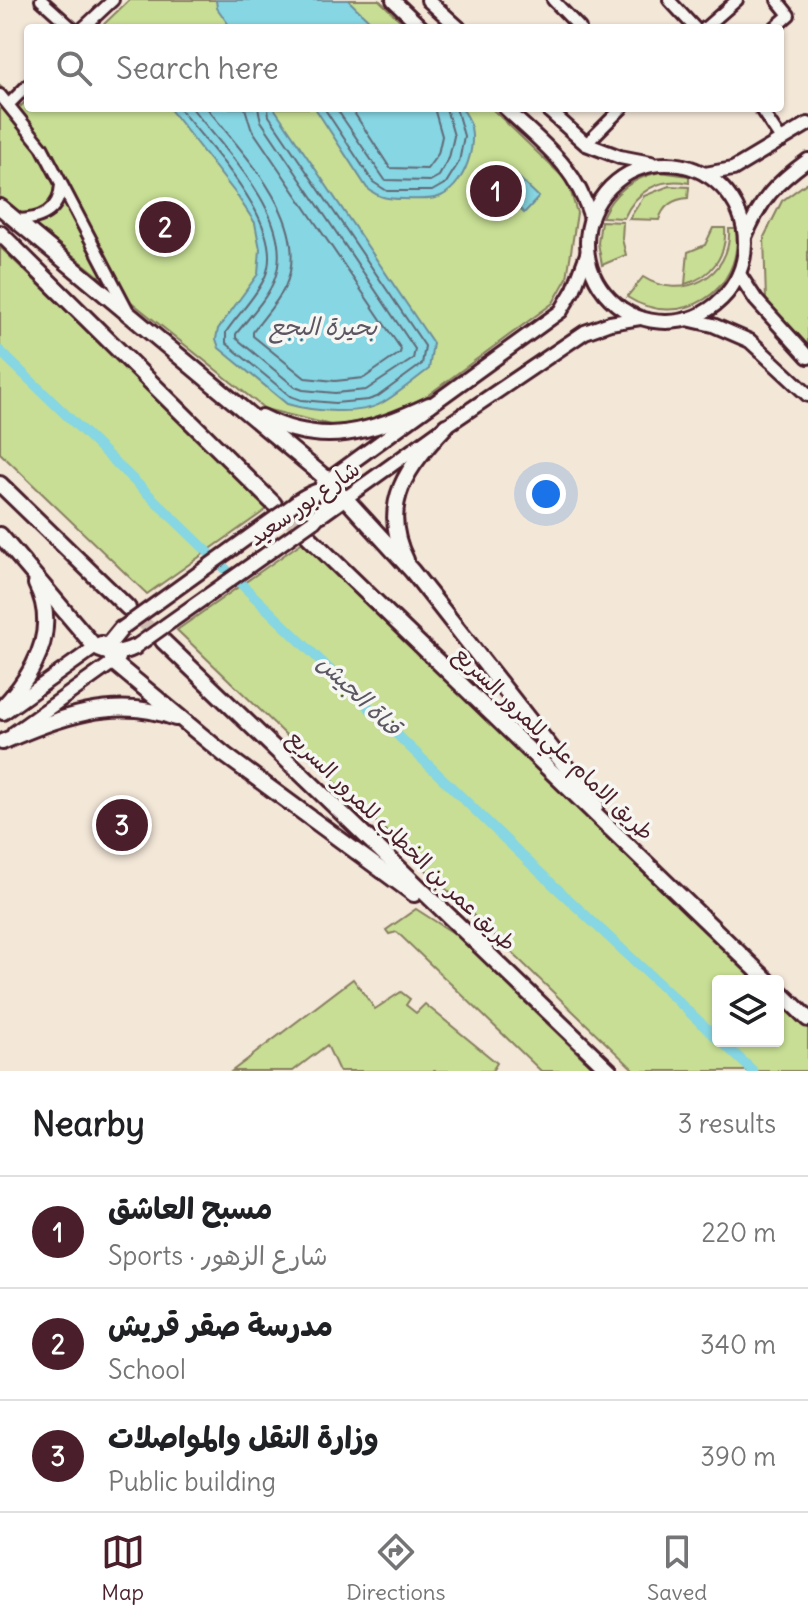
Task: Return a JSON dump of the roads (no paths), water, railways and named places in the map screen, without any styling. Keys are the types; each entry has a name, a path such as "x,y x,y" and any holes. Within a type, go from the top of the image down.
{"highway":[{"path":"0,207 243,408 412,571 626,843"},
{"path":"0,233 274,504"},
{"path":"243,408 288,428 308,434 331,435 371,429 429,405"},
{"path":"412,571 396,533 395,504 404,478 418,456 446,426"},
{"path":"0,484 128,608"},
{"path":"297,502 331,492"},
{"path":"313,521 326,508 331,492"},
{"path":"0,535 30,573 185,722 225,755 456,924"},
{"name":"طريق الامام علي للمرور السريع","path":"309,537 762,975"},
{"path":"0,713 32,673 42,645 44,607 30,573"},
{"path":"109,651 121,629"},
{"name":"طريق عمر بن الخطاب للمرور السريع","path":"163,641 610,1071"},
{"path":"109,651 135,647"},
{"path":"1,742 35,727 99,709 135,709 185,722"},
{"path":"784,996 808,1019"}],"main road":[{"path":"393,0 418,24"},
{"path":"428,0 455,24"},
{"path":"509,112 568,169 583,191 591,218"},
{"path":"550,112 586,144 620,157 683,165 705,174 725,190 739,212 745,237 739,274 726,294 708,309 687,319"},
{"path":"705,174 733,169 808,124"},
{"path":"745,237 758,207 777,182 808,160"},
{"path":"659,164 636,169 617,181 601,197 591,218 587,235 588,253 593,274 605,293 622,308 642,318 664,321 687,319 713,325 750,341 808,395"},
{"name":"شارع بور سعيد","path":"331,492 429,405 561,311 574,289 588,253"},
{"path":"739,274 756,300 808,357"},
{"name":"شارع بور سعيد","path":"331,492 446,426 585,332 610,323 642,318"},
{"name":"شارع بور سعيد","path":"121,629 297,502"},
{"name":"شارع بور سعيد","path":"135,647 313,521"},
{"path":"0,713 109,651"},
{"path":"1,742 109,651"}],"street":[{"path":"41,0 68,24"},
{"path":"87,24 113,0"},
{"path":"669,0 691,24"},
{"path":"710,24 737,0"},
{"path":"777,0 789,15 779,24"},
{"path":"561,3 577,24"},
{"path":"9,104 24,89"},
{"path":"0,95 42,147 129,314"},
{"path":"586,144 618,112"},
{"path":"763,112 782,141"},
{"path":"16,220 38,218 53,209 59,202 61,183"}],"water":[{"path":"216,0 348,0 373,24 228,24 217,8"},
{"name":"بحيرة البجع","path":"172,112 277,112 433,343 429,369 373,407 349,411 309,409 287,404 219,348 216,339 218,329 258,274 260,249 255,223"},
{"path":"318,112 464,112 471,129 470,156 451,190 437,198 398,199 380,196 367,188"},
{"path":"514,173 539,197 524,213 499,188"}],"waterway":[{"name":"قناة الجيش","path":"0,351 533,866 712,1033"},
{"name":"قناة الجيش","path":"727,1047 753,1071"}],"tunnel":[{"path":"274,505 308,537"},
{"path":"128,608 163,641"}],"place":[{"name":"مسبح العاشق","path":"496,191"},
{"name":"مدرسة صقر قريش","path":"165,227"},
{"name":"وزارة النقل والمواصلات","path":"122,825"}]}
